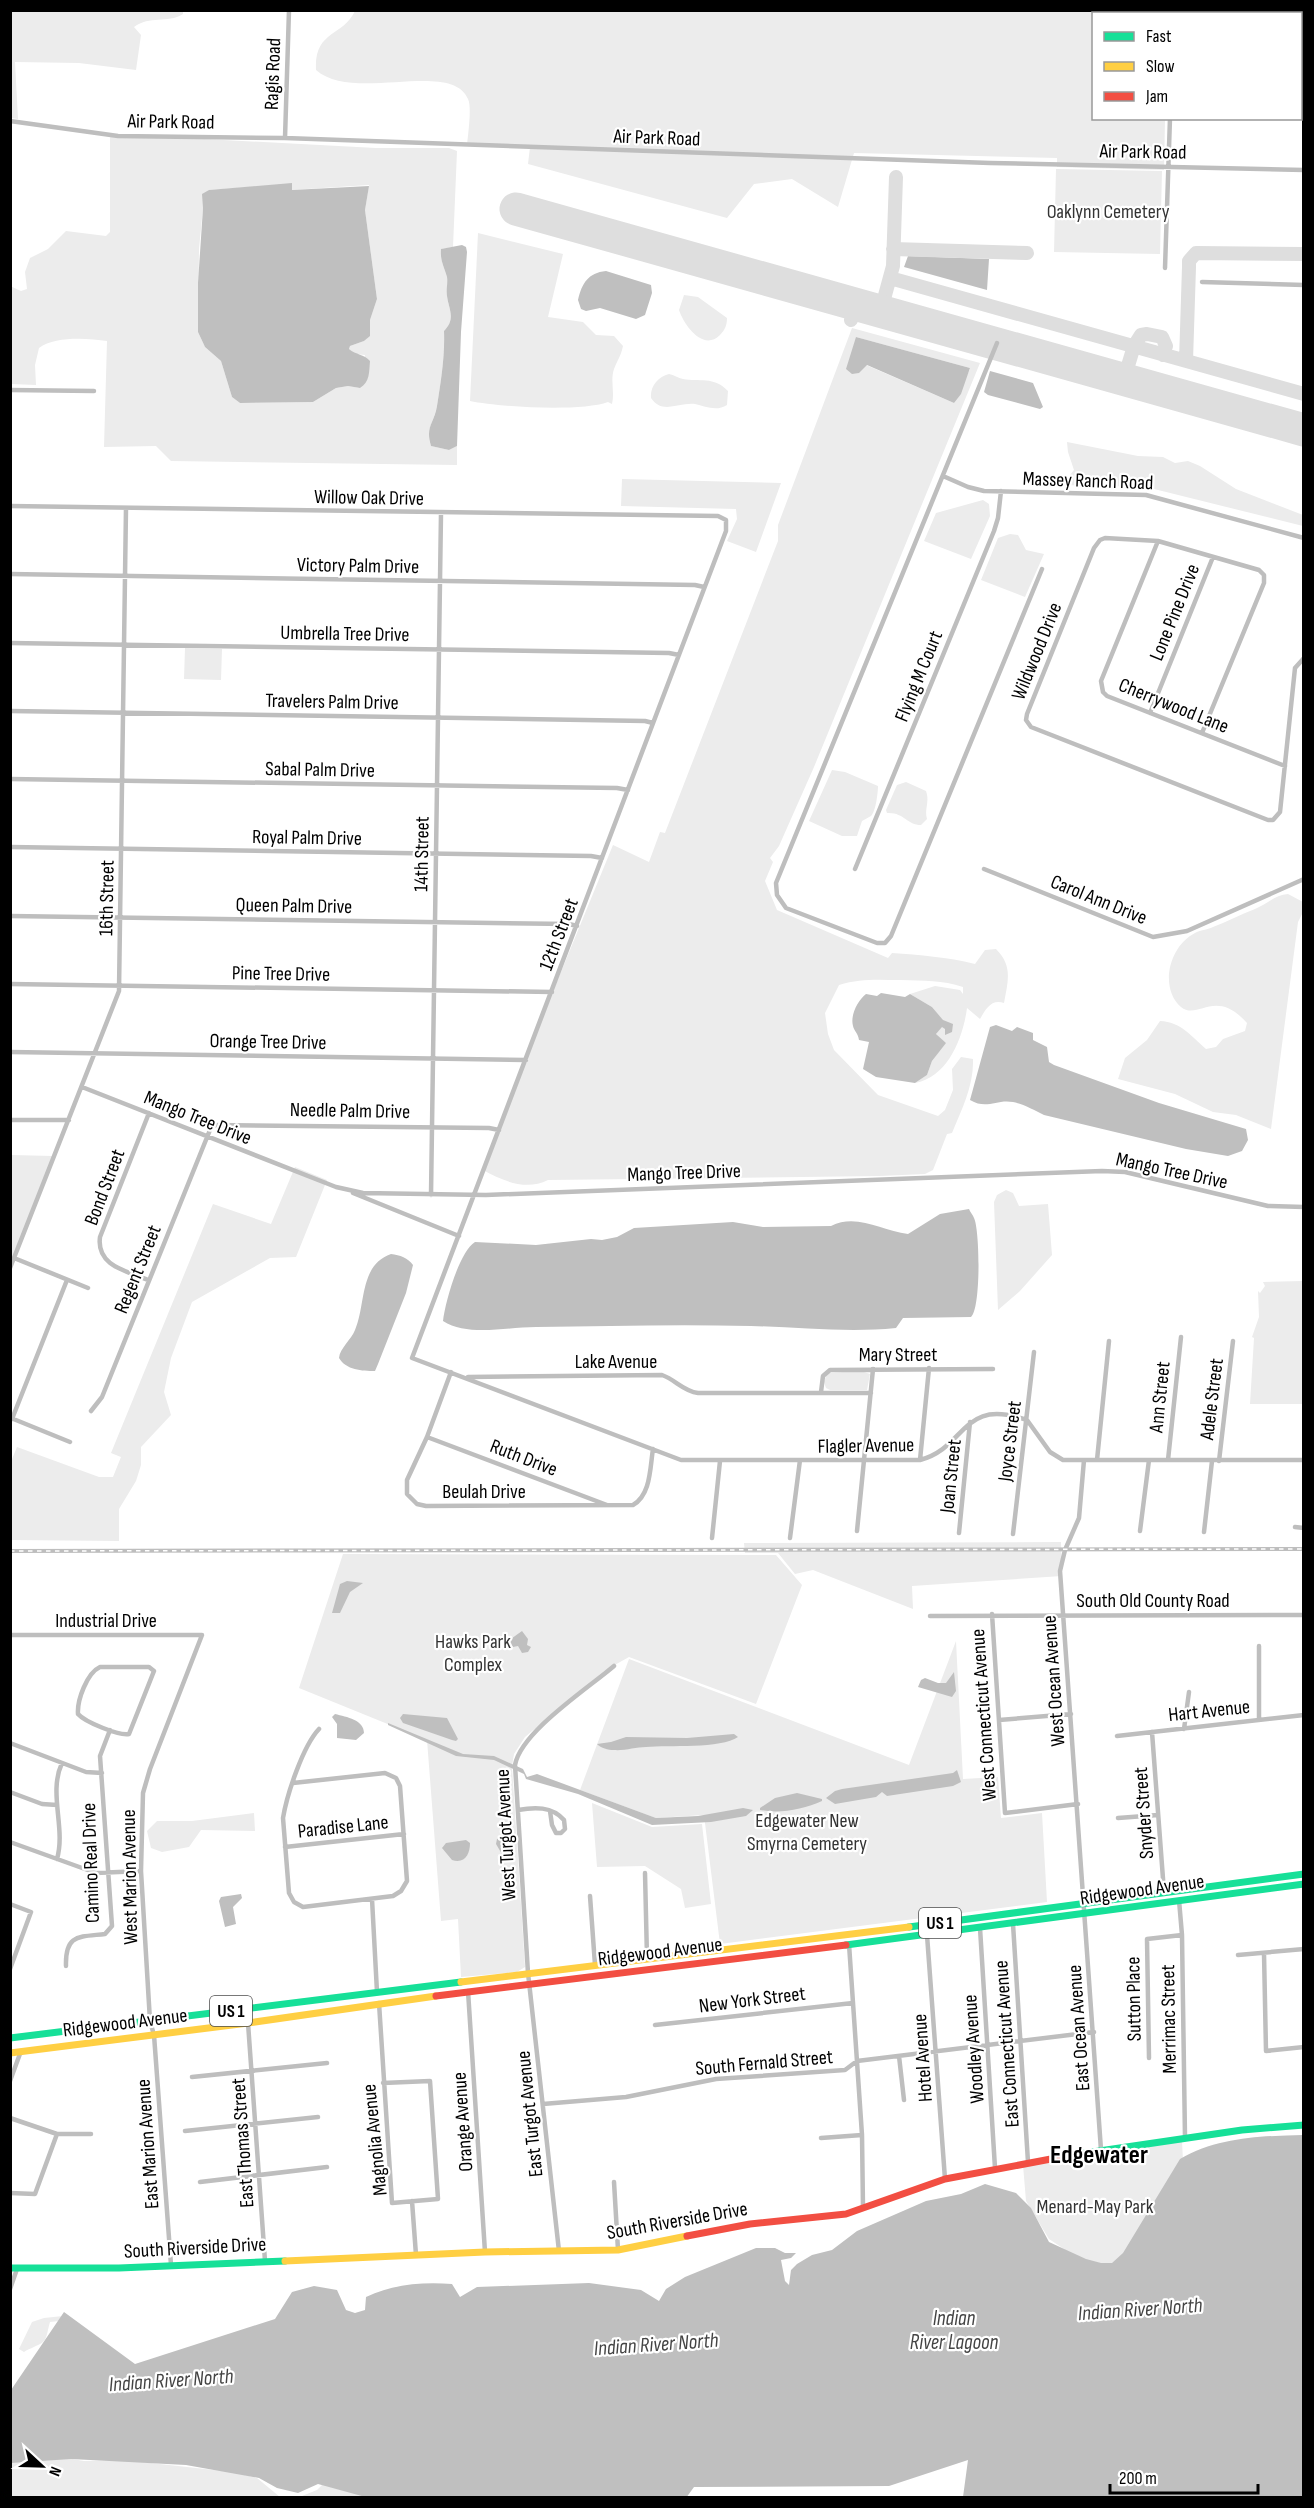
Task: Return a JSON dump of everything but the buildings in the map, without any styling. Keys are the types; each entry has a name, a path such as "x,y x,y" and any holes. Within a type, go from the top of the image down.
{"main road":[{"name":"Ridgewood Avenue","path":"15,2038 914,1926 1304,1874"},
{"path":"1215,1895 1221,1890 1254,1886 1265,1879"},
{"name":"Ridgewood Avenue","path":"10,2053 154,2036 468,1991 1013,1924 1304,1884"},
{"path":"851,1944 858,1938 908,1931 914,1926"},
{"path":"770,1954 777,1949 832,1942 839,1935"},
{"path":"653,1969 662,1962 705,1956 715,1950"},
{"path":"591,1976 603,1970 640,1966 647,1958"},
{"path":"379,2003 385,1997 404,1994 411,1989"},
{"path":"339,2009 343,2005 373,1999 377,1993"},
{"name":"Ridgewood Avenue","path":"21,2051 27,2043 41,2034"},
{"name":"South Riverside Drive","path":"14,2268 171,2265 485,2252 618,2250 750,2224 819,2218 863,2209 915,2188 995,2168 1185,2138 1304,2125"}],"street":[{"name":"Ragis Road","path":"285,138 289,10"},
{"path":"1165,268 1170,120"},
{"name":"Air Park Road","path":"10,122 118,136 285,138 961,162 1304,170"},
{"path":"1202,282 1304,285"},
{"path":"997,343 776,883 777,895 786,908 877,943 885,943 891,936 1042,569"},
{"path":"10,390 94,391"},
{"name":"Massey Ranch Road","path":"943,476 974,489 1146,495 1304,538"},
{"name":"Flying M Court","path":"855,869 994,531 1001,491"},
{"name":"Willow Oak Drive","path":"10,506 718,516 726,520"},
{"name":"16th Street","path":"10,1268 118,997 120,986 126,508"},
{"name":"14th Street","path":"431,1195 441,513"},
{"name":"12th Street","path":"412,1358 726,531 726,520"},
{"name":"Wildwood Drive","path":"1202,733 1264,583 1264,575 1259,570 1158,541 1105,538 1097,543 1027,714 1028,724 1268,820 1273,820 1280,812 1295,668 1304,658"},
{"name":"Cherrywood Lane","path":"1158,541 1101,681 1101,687 1107,696 1285,766"},
{"name":"Lone Pine Drive","path":"1150,712 1213,557"},
{"name":"Victory Palm Drive","path":"10,574 704,587"},
{"name":"Umbrella Tree Drive","path":"10,643 679,655"},
{"name":"Travelers Palm Drive","path":"10,711 645,721 653,723"},
{"name":"Sabal Palm Drive","path":"10,779 628,790"},
{"name":"Royal Palm Drive","path":"10,847 602,858"},
{"name":"Carol Ann Drive","path":"984,869 1153,937 1187,931 1304,879"},
{"name":"Queen Palm Drive","path":"10,916 569,924 577,927"},
{"name":"Pine Tree Drive","path":"10,984 552,992"},
{"name":"Orange Tree Drive","path":"10,1052 526,1060"},
{"name":"Mango Tree Drive","path":"82,1087 348,1191 475,1195 1125,1172 1268,1206 1304,1208"},
{"name":"Bond Street","path":"148,1280 109,1264 102,1256 99,1247 100,1237 149,1113"},
{"path":"10,1120 69,1120"},
{"name":"Needle Palm Drive","path":"206,1136 210,1127 217,1123 499,1130"},
{"name":"Regent Street","path":"91,1412 102,1397 206,1136"},
{"path":"348,1191 459,1236"},
{"path":"14,1258 88,1288"},
{"path":"68,1280 11,1418 70,1442"},
{"name":"Ann Street","path":"1168,1460 1181,1337"},
{"path":"1097,1460 1109,1341"},
{"name":"Adele Street","path":"1219,1461 1233,1341"},
{"name":"Joyce Street","path":"1013,1534 1034,1352"},
{"name":"Flagler Avenue","path":"412,1358 681,1460 920,1460 939,1452 970,1421 998,1413 1027,1420"},
{"path":"920,1460 929,1368"},
{"name":"Mary Street","path":"821,1392 825,1372 929,1368 993,1369"},
{"path":"857,1532 873,1369"},
{"name":"Beulah Drive","path":"451,1372 427,1437 407,1480 407,1494 417,1504 426,1506 633,1505 643,1497 653,1449"},
{"name":"Lake Avenue","path":"463,1377 662,1375 669,1377 681,1388 698,1393 871,1393"},
{"path":"1027,1420 1056,1458 1304,1460"},
{"name":"Joan Street","path":"959,1533 970,1421"},
{"name":"Ruth Drive","path":"427,1437 610,1506"},
{"path":"790,1538 800,1460"},
{"name":"West Ocean Avenue","path":"1084,1460 1079,1518 1065,1550 1060,1571 1084,1903"},
{"name":"Ann Street","path":"1140,1531 1149,1460"},
{"path":"712,1538 720,1461"},
{"name":"Adele Street","path":"1204,1532 1212,1461"},
{"path":"1295,1527 1304,1528"},
{"name":"South Old County Road","path":"930,1616 992,1614 1304,1615"},
{"name":"West Connecticut Avenue","path":"992,1614 1005,1813 1078,1804"},
{"name":"Industrial Drive","path":"10,1635 202,1635"},
{"name":"West Marion Avenue","path":"150,2021 141,1871 143,1793 148,1772 202,1635"},
{"path":"1259,1646 1259,1720"},
{"name":"West Turgot Avenue","path":"528,1973 515,1768 518,1753 530,1736 614,1666"},
{"path":"100,1667 149,1667 154,1671 154,1675 131,1731 125,1736 110,1730 82,1719 78,1714 77,1707 91,1674 100,1667"},
{"path":"1184,1729 1189,1692"},
{"path":"999,1720 1071,1714"},
{"name":"Hart Avenue","path":"1117,1736 1304,1715"},
{"path":"293,1783 389,1774 396,1778 400,1786 407,1881 401,1891 393,1896 303,1907 294,1902 289,1893 283,1818 293,1783 311,1737 320,1729"},
{"name":"Camino Real Drive","path":"66,1966 65,1955 70,1942 75,1938 105,1934 112,1926 102,1773 102,1749 110,1730"},
{"name":"Snyder Street","path":"1152,1732 1164,1892"},
{"path":"10,1743 91,1773 102,1773"},
{"path":"57,1859 60,1843 56,1780 62,1762"},
{"path":"10,1792 42,1804 57,1805"},
{"path":"518,1810 533,1807 550,1811 564,1820 565,1826 561,1833 556,1833 553,1828 550,1811"},
{"path":"1118,1818 1158,1815"},
{"name":"Paradise Lane","path":"285,1847 404,1834"},
{"path":"10,1842 96,1874 141,1871"},
{"path":"645,1873 647,1958"},
{"path":"590,1896 595,1965"},
{"path":"372,1899 377,1993"},
{"name":"Merrimac Street","path":"1179,1900 1182,1935 1185,2138"},
{"name":"East Ocean Avenue","path":"1084,1903 1101,2150"},
{"path":"10,1904 31,1912 10,1969"},
{"name":"East Connecticut Avenue","path":"1013,1924 1028,2162"},
{"name":"Woodley Avenue","path":"980,1928 995,2168"},
{"name":"Hotel Avenue","path":"927,1935 945,2179"},
{"name":"Sutton Place","path":"1149,2058 1147,1939 1182,1935"},
{"path":"851,1944 862,2135 863,2209"},
{"path":"1238,1955 1304,1949"},
{"path":"1264,1953 1266,2051 1304,2047"},
{"name":"East Turgot Avenue","path":"528,1973 559,2251"},
{"name":"Orange Avenue","path":"468,1991 485,2252"},
{"name":"Magnolia Avenue","path":"379,2003 392,2203 412,2201 416,2256"},
{"name":"New York Street","path":"655,2025 853,2003"},
{"name":"East Marion Avenue","path":"150,2021 154,2036 171,2265"},
{"name":"East Thomas Street","path":"248,2023 265,2261"},
{"path":"10,2031 15,2038"},
{"name":"South Fernald Street","path":"543,2104 626,2097 716,2079 845,2070 857,2061 1094,2032"},
{"path":"10,2081 21,2051"},
{"path":"899,2056 904,2100"},
{"path":"192,2077 327,2063"},
{"path":"383,2083 430,2080 438,2199 412,2201"},
{"path":"185,2131 318,2117"},
{"path":"10,2118 57,2134 91,2134"},
{"path":"10,2193 35,2194 57,2134"},
{"path":"821,2138 862,2135"},
{"path":"200,2182 327,2167"},
{"path":"615,2182 618,2250"},
{"path":"10,2289 14,2268"}],"green space":[{"path":"183,10 183,14 171,19 146,21 134,27 141,35 136,70 79,63 15,62 18,119 11,118 10,11"},
{"path":"355,11 1177,11 1092,12 1092,120 1165,120 1164,170 1057,167 1057,158 854,153 838,207 792,179 754,184 727,218 528,164 530,147 467,145 470,108 468,99 458,88 442,82 353,83 332,79 316,70 317,57 324,41 350,19"},
{"path":"1303,11 1303,42 1302,12 1243,12"},
{"path":"110,134 376,148 449,148 457,151 453,247 441,249 448,279 447,294 451,318 444,331 440,387 429,440 431,446 449,450 457,446 457,465 171,461 156,446 104,447 107,341 72,339 46,344 39,348 35,365 36,385 11,384 10,286 21,291 27,289 25,272 30,258 48,249 66,231 106,236 110,232","holes":["292,184 291,190 369,185 365,210 377,299 370,320 369,336 364,341 350,346 349,349 355,354 365,355 360,388 348,386 336,388 313,402 240,403 232,397 221,361 205,347 198,332 199,249 203,208 209,190"]},
{"name":"Oaklynn Cemetery","path":"1056,169 1162,171 1160,254 1054,252"},
{"path":"478,233 563,254 548,317 583,322 596,335 614,336 623,346 613,373 612,404 608,402 579,407 540,408 470,401"},
{"path":"684,295 698,297 727,318 727,323 720,335 707,340 695,335 685,323 679,310"},
{"path":"852,328 980,363 814,767 779,846 770,858 773,862 765,881 777,910 888,958 892,953 944,958 975,964 985,950 996,949 1001,955 1008,974 1004,1003 992,1004 980,1019 967,1008 962,1032 945,1065 927,1079 915,1083 927,1075 932,1061 945,1043 936,1034 942,1026 952,1032 932,1007 910,994 935,986 960,990 963,994 963,987 925,981 855,981 839,985 825,1013 828,1034 834,1050 878,1095 938,1116 945,1110 953,1090 952,1069 961,1057 973,1059 969,1088 952,1133 947,1134 933,1170 925,1174 548,1180 531,1185 499,1178 483,1170 613,845 649,862 660,832 665,833 778,541 778,525","holes":["856,337 970,368 954,403 866,365"]},
{"path":"669,374 683,379 712,381 723,386 728,391 727,405 715,408 695,404 660,406 651,398 653,386 661,377"},
{"path":"1067,442 1138,456 1163,457 1175,463 1188,461 1236,489 1303,515 1303,526 1146,487 1062,485 1074,470"},
{"path":"622,479 781,483 756,552 727,541 737,519 736,509 621,506"},
{"path":"983,500 989,504 990,516 971,559 924,541 936,513"},
{"path":"1010,534 1018,535 1026,550 1044,554 1025,597 981,580 998,538"},
{"path":"185,648 222,649 221,680 184,679"},
{"path":"832,770 845,772 878,786 874,810 871,816 862,821 857,836 842,836 809,821"},
{"path":"906,782 926,791 927,819 921,825 912,823 898,814 887,813 886,810 897,785"},
{"path":"1288,894 1303,902 1303,912 1298,922 1271,1129 1236,1115 1213,1112 1175,1094 1118,1079 1125,1058 1147,1040 1160,1021 1180,1027 1206,1049 1216,1047 1223,1039 1245,1031 1247,1023 1226,1007 1187,1010 1181,1007 1174,999 1170,989 1170,968 1173,957 1186,939 1195,933"},
{"path":"11,1155 53,1156 11,1262"},
{"path":"295,1167 327,1180 296,1257 270,1258 192,1302 171,1358 164,1392 171,1415 141,1447 141,1465 136,1481 119,1509 119,1541 11,1540 10,1464 17,1447 99,1477 113,1477 121,1457 111,1453 213,1204 271,1224"},
{"path":"1006,1190 1013,1193 1019,1206 1048,1204 1052,1255 1020,1291 998,1310 994,1202 997,1195"},
{"path":"1303,1281 1303,1404 1250,1404 1254,1338 1252,1337 1259,1317 1258,1291 1260,1293 1265,1286 1263,1282"},
{"path":"861,1371 870,1374 867,1390 830,1390 826,1388 824,1382 827,1373"},
{"path":"1061,1542 1062,1576 912,1586 913,1609 813,1570 795,1574 778,1553 745,1553 744,1543"},
{"name":"Hawks Park Complex","path":"343,1554 776,1555 802,1585 756,1704 629,1657 604,1671 525,1737 514,1754 512,1766 525,1967 517,1972 461,1977 458,1919 441,1921 427,1740 299,1688"},
{"name":"Edgewater New Smyrna Cemetery","path":"956,1641 963,1779 998,1777 1001,1818 1042,1813 1047,1902 720,1944 704,1815 656,1818 580,1790 629,1659 909,1765"},
{"path":"592,1803 652,1827 702,1824 711,1904 685,1908 681,1889 645,1866 597,1867"},
{"path":"254,1813 255,1831 201,1830 189,1847 162,1852 151,1848 147,1831 157,1821 192,1821"},
{"name":"Menard-May Park","path":"1182,2141 1183,2161 1144,2264 1088,2265 1049,2239 1026,2201 1023,2165"},
{"path":"63,2316 59,2321 50,2322 43,2342 24,2352 19,2349 32,2322"},
{"path":"60,2457 84,2461 124,2460 232,2472 257,2478 280,2497 11,2497 10,2460"},
{"path":"324,2483 334,2483 372,2498 297,2498 317,2490"}],"water":[{"path":"292,183 292,190 369,186 365,210 377,299 370,320 370,336 350,346 349,349 370,361 368,376 366,383 360,388 348,386 336,388 313,402 240,403 232,397 221,361 205,347 198,332 202,194 209,190"},
{"path":"462,245 466,247 467,252 461,332 457,446 449,450 431,446 429,434 436,412 440,387 444,331 451,318 447,277 441,249"},
{"path":"908,256 989,259 987,290 904,267"},
{"path":"606,271 651,285 652,293 645,315 636,319 600,308 586,311 581,309 578,300 584,284 595,274"},
{"path":"856,337 970,368 961,394 954,403 867,365 859,373 852,374 846,369"},
{"path":"990,371 1033,383 1043,407 1040,409 988,395 984,392"},
{"path":"881,993 905,997 910,994 932,1007 943,1020 953,1024 952,1032 945,1035 945,1029 942,1027 936,1034 946,1043 932,1061 927,1075 915,1083 876,1077 863,1069 869,1042 859,1040 852,1022 854,1013 866,994 877,996"},
{"path":"996,1025 1012,1031 1017,1027 1033,1033 1033,1040 1047,1047 1049,1062 1054,1065 1159,1103 1246,1129 1248,1140 1242,1151 1228,1156 1186,1149 1044,1115 1013,1102 976,1103 970,1100 990,1027"},
{"path":"969,1209 976,1225 978,1252 977,1300 971,1317 903,1318 896,1328 859,1330 697,1325 476,1330 453,1326 443,1321 458,1267 475,1242 536,1245 591,1239 602,1240 617,1237 634,1228 733,1222 763,1227 831,1226 850,1221 908,1234 940,1214"},
{"path":"391,1254 404,1257 413,1265 406,1293 375,1371 355,1369 342,1362 339,1358 340,1354 355,1330 368,1276 381,1259"},
{"path":"347,1581 363,1583 350,1592 340,1613 332,1613 340,1584"},
{"path":"522,1631 528,1639 527,1645 531,1647 528,1652 522,1653 518,1646 513,1647 508,1641"},
{"path":"954,1672 956,1691 952,1697 918,1687 921,1680 925,1678 938,1683 946,1683"},
{"path":"335,1714 358,1722 364,1733 356,1740 337,1738 337,1724 332,1717"},
{"path":"403,1714 447,1718 458,1739 452,1740 403,1723 400,1718"},
{"path":"388,1723 463,1754 494,1756 523,1769 527,1777 537,1774 656,1818 698,1816 743,1808 753,1810 746,1816 711,1822 652,1825 578,1794 526,1779 524,1774 494,1760 456,1756"},
{"path":"734,1734 738,1737 730,1741 707,1745 609,1750 597,1744 626,1737 687,1738"},
{"path":"957,1770 961,1782 953,1786 887,1796 882,1792 876,1797 835,1804 826,1798 842,1789 953,1773"},
{"path":"797,1793 822,1799 822,1801 792,1810 760,1810 775,1798"},
{"path":"501,1837 509,1842 509,1858 506,1861 496,1844 497,1839"},
{"path":"466,1840 470,1843 469,1851 460,1861 452,1860 442,1848 446,1843"},
{"path":"241,1894 242,1898 233,1907 236,1924 225,1927 219,1901 221,1897"},
{"name":"Indian River Lagoon","path":"1303,2135 1303,2497 963,2497 968,2460 889,2486 694,2487 686,2498 369,2498 318,2484 298,2493 277,2488 259,2478 186,2465 71,2459 11,2463 11,2390 64,2312 135,2364 275,2319 292,2292 314,2286 337,2290 346,2310 355,2313 365,2310 366,2297 398,2287 430,2283 452,2284 460,2297 477,2287 589,2283 641,2290 659,2301 666,2289 685,2277 756,2248 775,2248 785,2253 796,2253 791,2258 781,2260 785,2281 789,2285 791,2270 797,2264 812,2255 832,2250 857,2231 926,2201 961,2194 985,2184 1016,2193 1031,2208 1049,2242 1086,2259 1112,2263 1123,2253 1180,2159 1209,2146 1240,2139"}],"taxiway":[{"path":"881,310 893,266 896,177"},
{"path":"893,249 1027,253"},
{"path":"1186,361 1189,261 1196,253 1304,254"},
{"path":"890,278 1304,394"},
{"path":"851,320 856,304"},
{"path":"1124,379 1134,346 1141,335 1162,337 1166,346 1163,355"}],"runway":[{"path":"516,209 1304,430"}],"railway":[{"path":"10,1551 1304,1549"}],"traffic: fast":[{"path":"909,1927 1304,1874"},
{"path":"846,1945 1304,1884"},
{"path":"10,2038 461,1982"},
{"path":"1072,2155 1242,2130 1304,2125"},
{"path":"10,2268 119,2268 285,2261"}],"traffic: slow":[{"path":"461,1982 909,1927"},
{"path":"10,2053 248,2023 436,1996"},
{"path":"285,2261 485,2252 618,2250 687,2236"}],"traffic: jam":[{"path":"436,1996 846,1945"},
{"path":"687,2236 750,2224 846,2214 945,2179 1072,2155"}],"district":[{"name":"Edgewater","path":"1099,2154"}],"water label":[{"name":"Indian River North","path":"1140,2309"},
{"name":"Indian River North","path":"656,2344"},
{"name":"Indian River North","path":"171,2380"}]}
